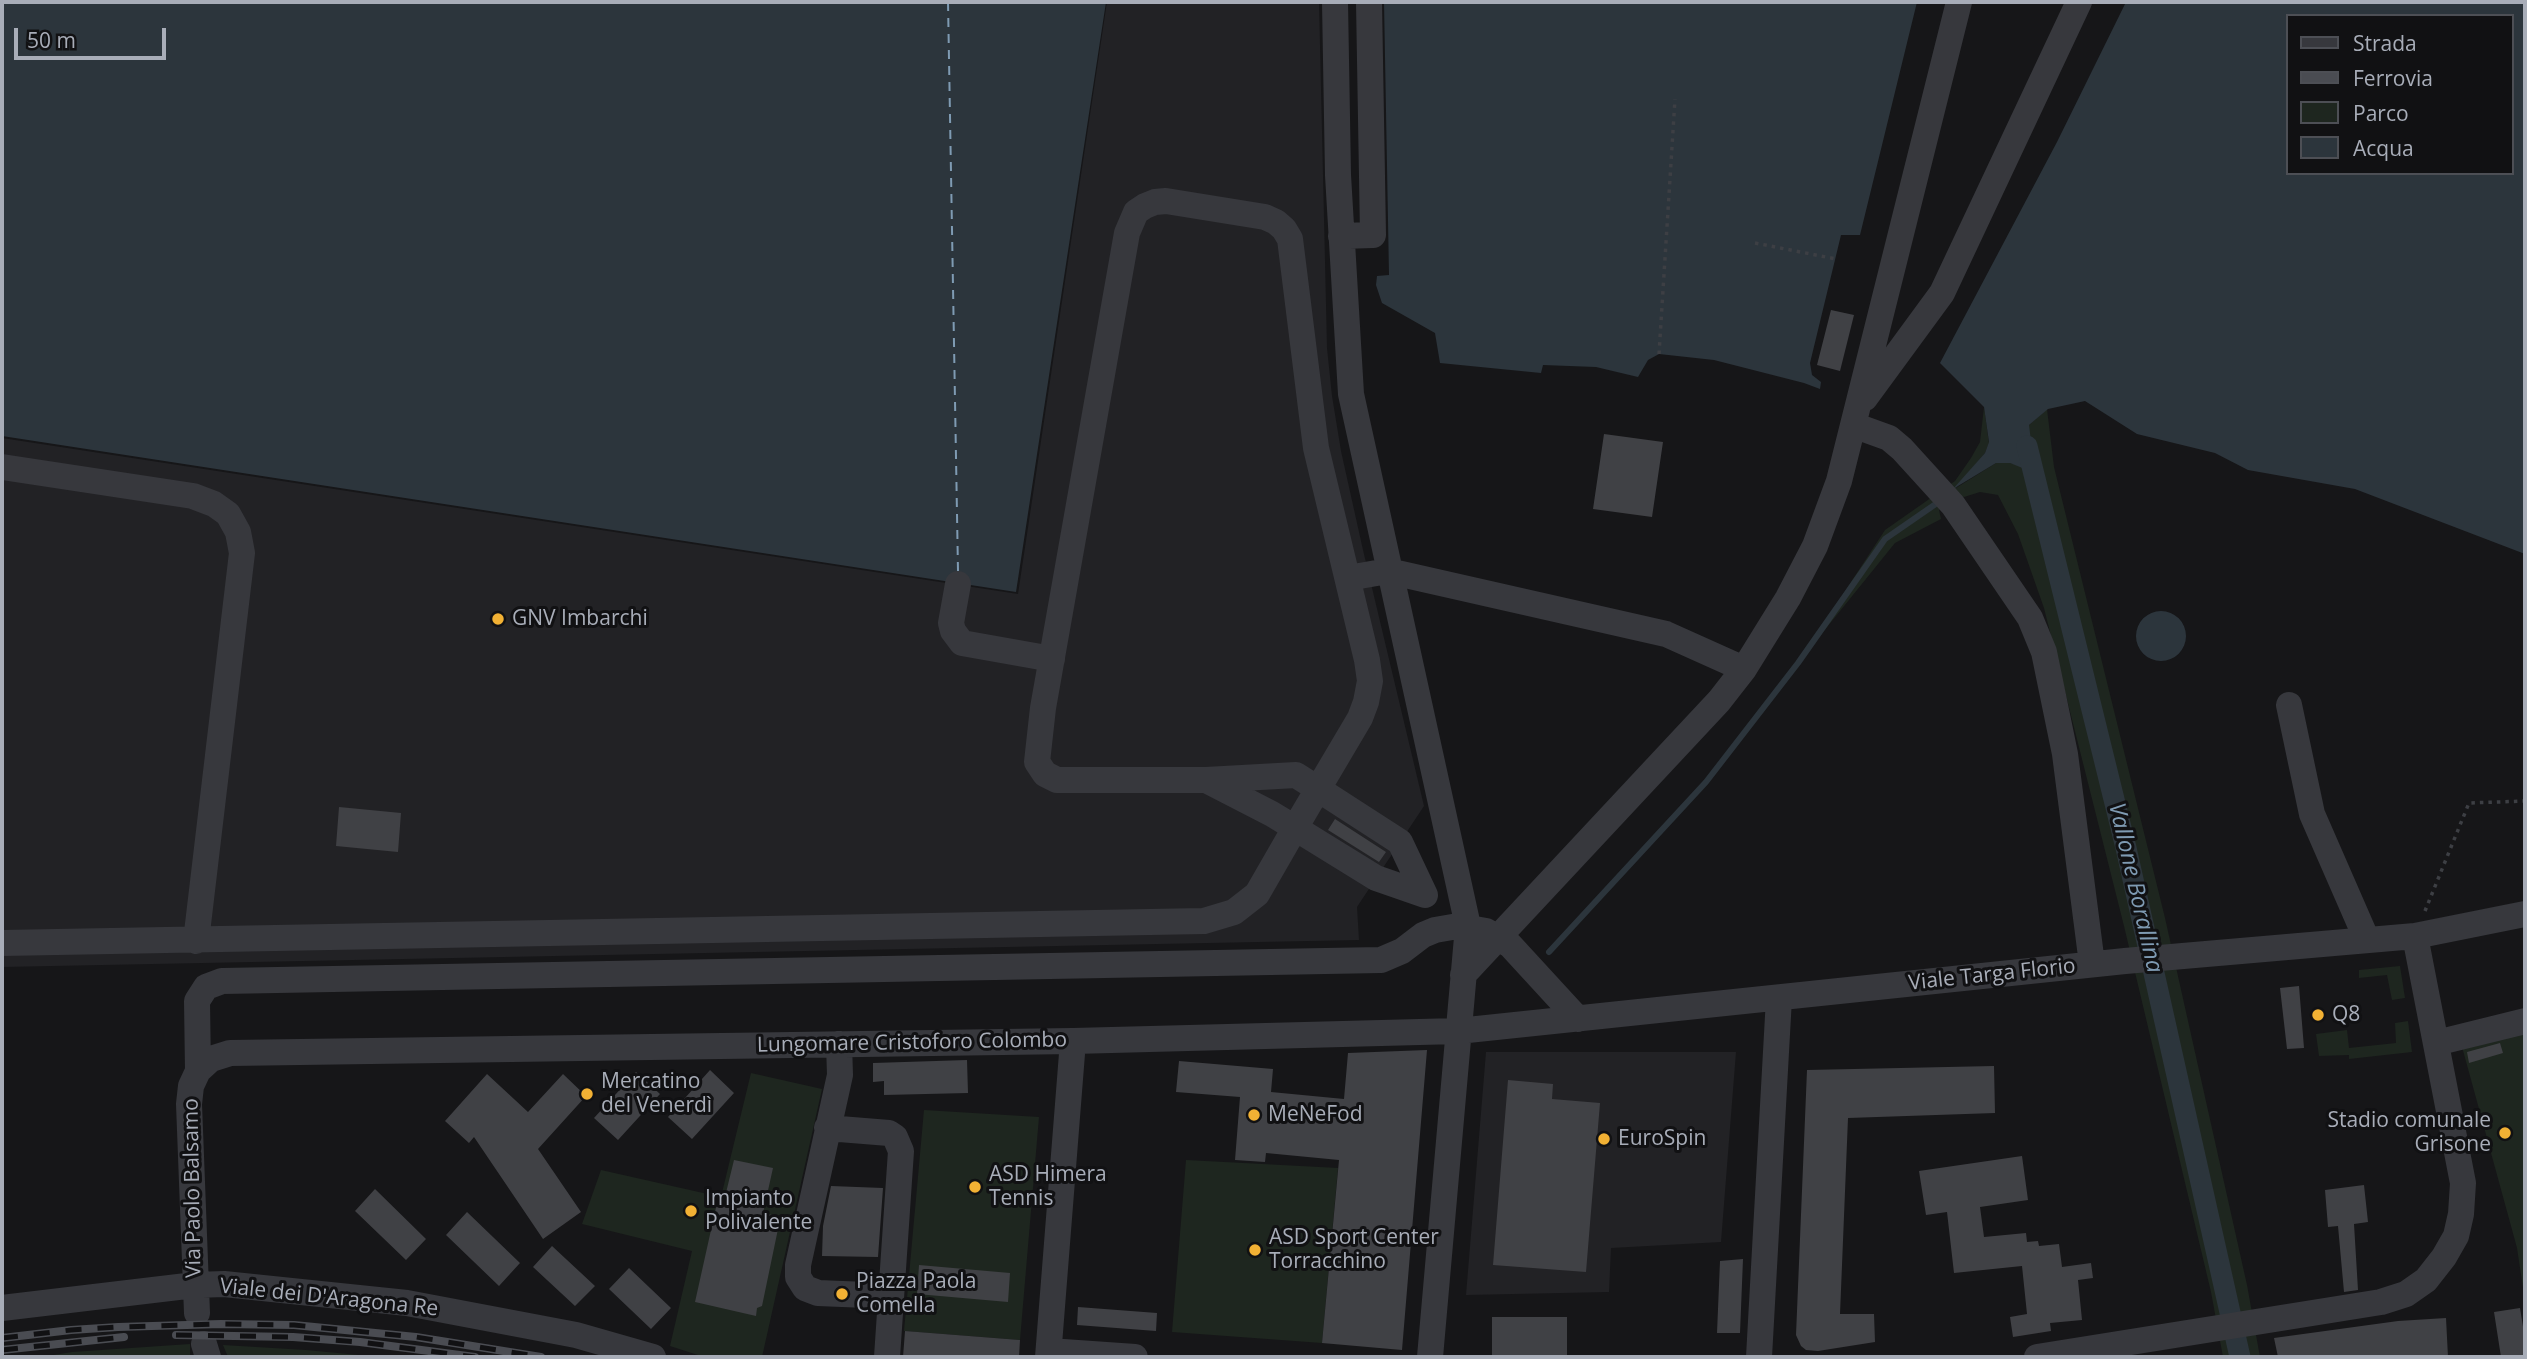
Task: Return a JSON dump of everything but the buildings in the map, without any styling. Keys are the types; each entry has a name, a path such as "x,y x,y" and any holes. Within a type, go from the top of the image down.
{"street":[{"path":"1335,2 1338,175 1351,394 1468,926 1430,1357"},
{"path":"1341,236 1373,236 1370,2"},
{"path":"1463,975 1719,701 1744,669 1788,598 1815,546 1839,481 1959,2"},
{"path":"1855,416 1942,293 2079,2"},
{"path":"2,943 1204,921 1234,912 1257,894 1296,828 1318,789 1360,718 1370,681 1316,448 1290,239 1284,229 1265,217 1166,201 1144,206 1136,212 1126,233 1052,659 1037,762 1045,774 1057,780 1206,780 1296,775 1318,789 1400,842 1425,895"},
{"path":"1855,416 1889,438 1945,496 2030,618 2044,652 2065,754 2092,964"},
{"path":"2,467 193,496 214,504 228,514 238,532 242,553 196,941"},
{"path":"1348,578 1388,571 1666,634 1744,669"},
{"path":"958,584 951,623 956,637 962,643 1052,659"},
{"path":"2289,705 2312,814 2367,940"},
{"path":"1206,780 1296,828 1376,878 1425,895 1468,926 1499,937 1510,945 1578,1020"},
{"name":"Viale Targa Florio","path":"1458,1031 2092,964 2415,936 2525,914"},
{"path":"198,1071 197,1001 206,987 222,981 1381,960 1402,951 1423,935 1435,930 1468,926"},
{"path":"2038,1357 2381,1303 2406,1294 2426,1280 2456,1236 2463,1183 2415,936"},
{"path":"1759,1357 1779,998"},
{"path":"2436,1043 2525,1021"},
{"name":"Lungomare Cristoforo Colombo","path":"366,1052 1073,1041 1458,1031"},
{"path":"1073,1041 1048,1354 1135,1357"},
{"path":"839,1044 840,1075 798,1265 798,1277 805,1288 818,1293 891,1296"},
{"name":"Via Paolo Balsamo","path":"197,1313 189,1104 191,1086 198,1071 211,1059 230,1053 366,1052"},
{"path":"827,1128 882,1131 889,1133 899,1143 901,1154 887,1357"},
{"name":"Viale dei D'Aragona Re","path":"2,1308 223,1284 407,1303 576,1335 653,1357"}],"path":[{"path":"1659,354 1675,99"},
{"path":"1755,243 1836,259"},
{"path":"2415,936 2469,803 2525,800"}],"shaded area":[{"path":"1107,2 1319,2 1327,348 1332,396 1363,550 1424,806 1357,907 1359,940 2,967 2,438 1018,594"},
{"name":"EuroSpin","path":"1486,1052 1736,1052 1721,1242 1611,1248 1609,1292 1466,1295"}],"green space":[{"path":"1984,407 1989,443 1985,453 1956,488 1996,463 2022,466 2029,425 2047,409 2054,467 2165,918 2247,1285 2260,1357 2223,1357 2211,1292 2124,926 2044,608 2018,534 1998,495 1980,492 1958,496 1939,510 1941,519 1895,543 1798,663 1885,530 1955,481 1980,442"},
{"path":"2400,966 2405,998 2392,1000 2387,975 2359,978 2359,970"},
{"path":"2408,1021 2412,1052 2349,1059 2349,1055 2319,1056 2316,1034 2347,1030 2349,1048 2396,1043 2395,1023"},
{"name":"Stadio comunale Grisone","path":"2525,1027 2525,1301 2517,1248 2461,1043"},
{"name":"Impianto Polivalente","path":"751,1073 822,1089 762,1357 704,1357 670,1346 692,1251 582,1224 601,1170 721,1197"},
{"name":"ASD Himera Tennis","path":"924,1110 1039,1117 1020,1340 904,1331"},
{"name":"ASD Sport Center Torracchino","path":"1186,1160 1338,1168 1322,1343 1172,1332"},
{"path":"190,1344 190,1357 41,1357 72,1352"},
{"path":"223,1345 306,1350 380,1357 228,1357"}],"water":[{"path":"2,2 1106,2 1016,592 2,436"},
{"path":"1384,2 1917,2 1860,235 1841,235 1810,363 1812,375 1821,382 1820,389 1714,360 1659,354 1648,360 1638,377 1596,367 1543,365 1541,373 1440,363 1435,333 1382,303 1376,285 1377,276 1389,275"},
{"path":"2126,2 2525,2 2525,554 2355,489 2248,470 2215,453 2137,434 2085,401 2048,409 2029,425 2035,473 2010,463 1996,463 1953,489 1985,453 1989,442 1984,407 1940,363 2057,142"},
{"path":"2161,611 2178,619 2186,636 2178,653 2161,661 2144,653 2136,636 2144,619"}],"waterway":[{"name":"Vallone Borallina","path":"2027,446 2126,848 2240,1357"},
{"path":"1549,952 1706,782 1798,663 1885,539 1940,501"}],"ferry route":[{"path":"948,2 958,571"}],"railway":[{"path":"2,1338 118,1327 294,1325 416,1337 541,1357"},
{"path":"176,1335 293,1337 360,1342 475,1357"},
{"path":"2,1350 124,1337"}],"place":[{"name":"GNV Imbarchi","path":"498,619"},
{"name":"Q8","path":"2318,1015"},
{"name":"Mercatino del Venerdì","path":"587,1094"},
{"name":"MeNeFod","path":"1254,1115"},
{"name":"Stadio comunale Grisone","path":"2505,1133"},
{"name":"EuroSpin","path":"1604,1139"},
{"name":"ASD Himera Tennis","path":"975,1187"},
{"name":"Impianto Polivalente","path":"691,1211"},
{"name":"ASD Sport Center Torracchino","path":"1255,1250"},
{"name":"Piazza Paola Comella","path":"842,1294"}]}
